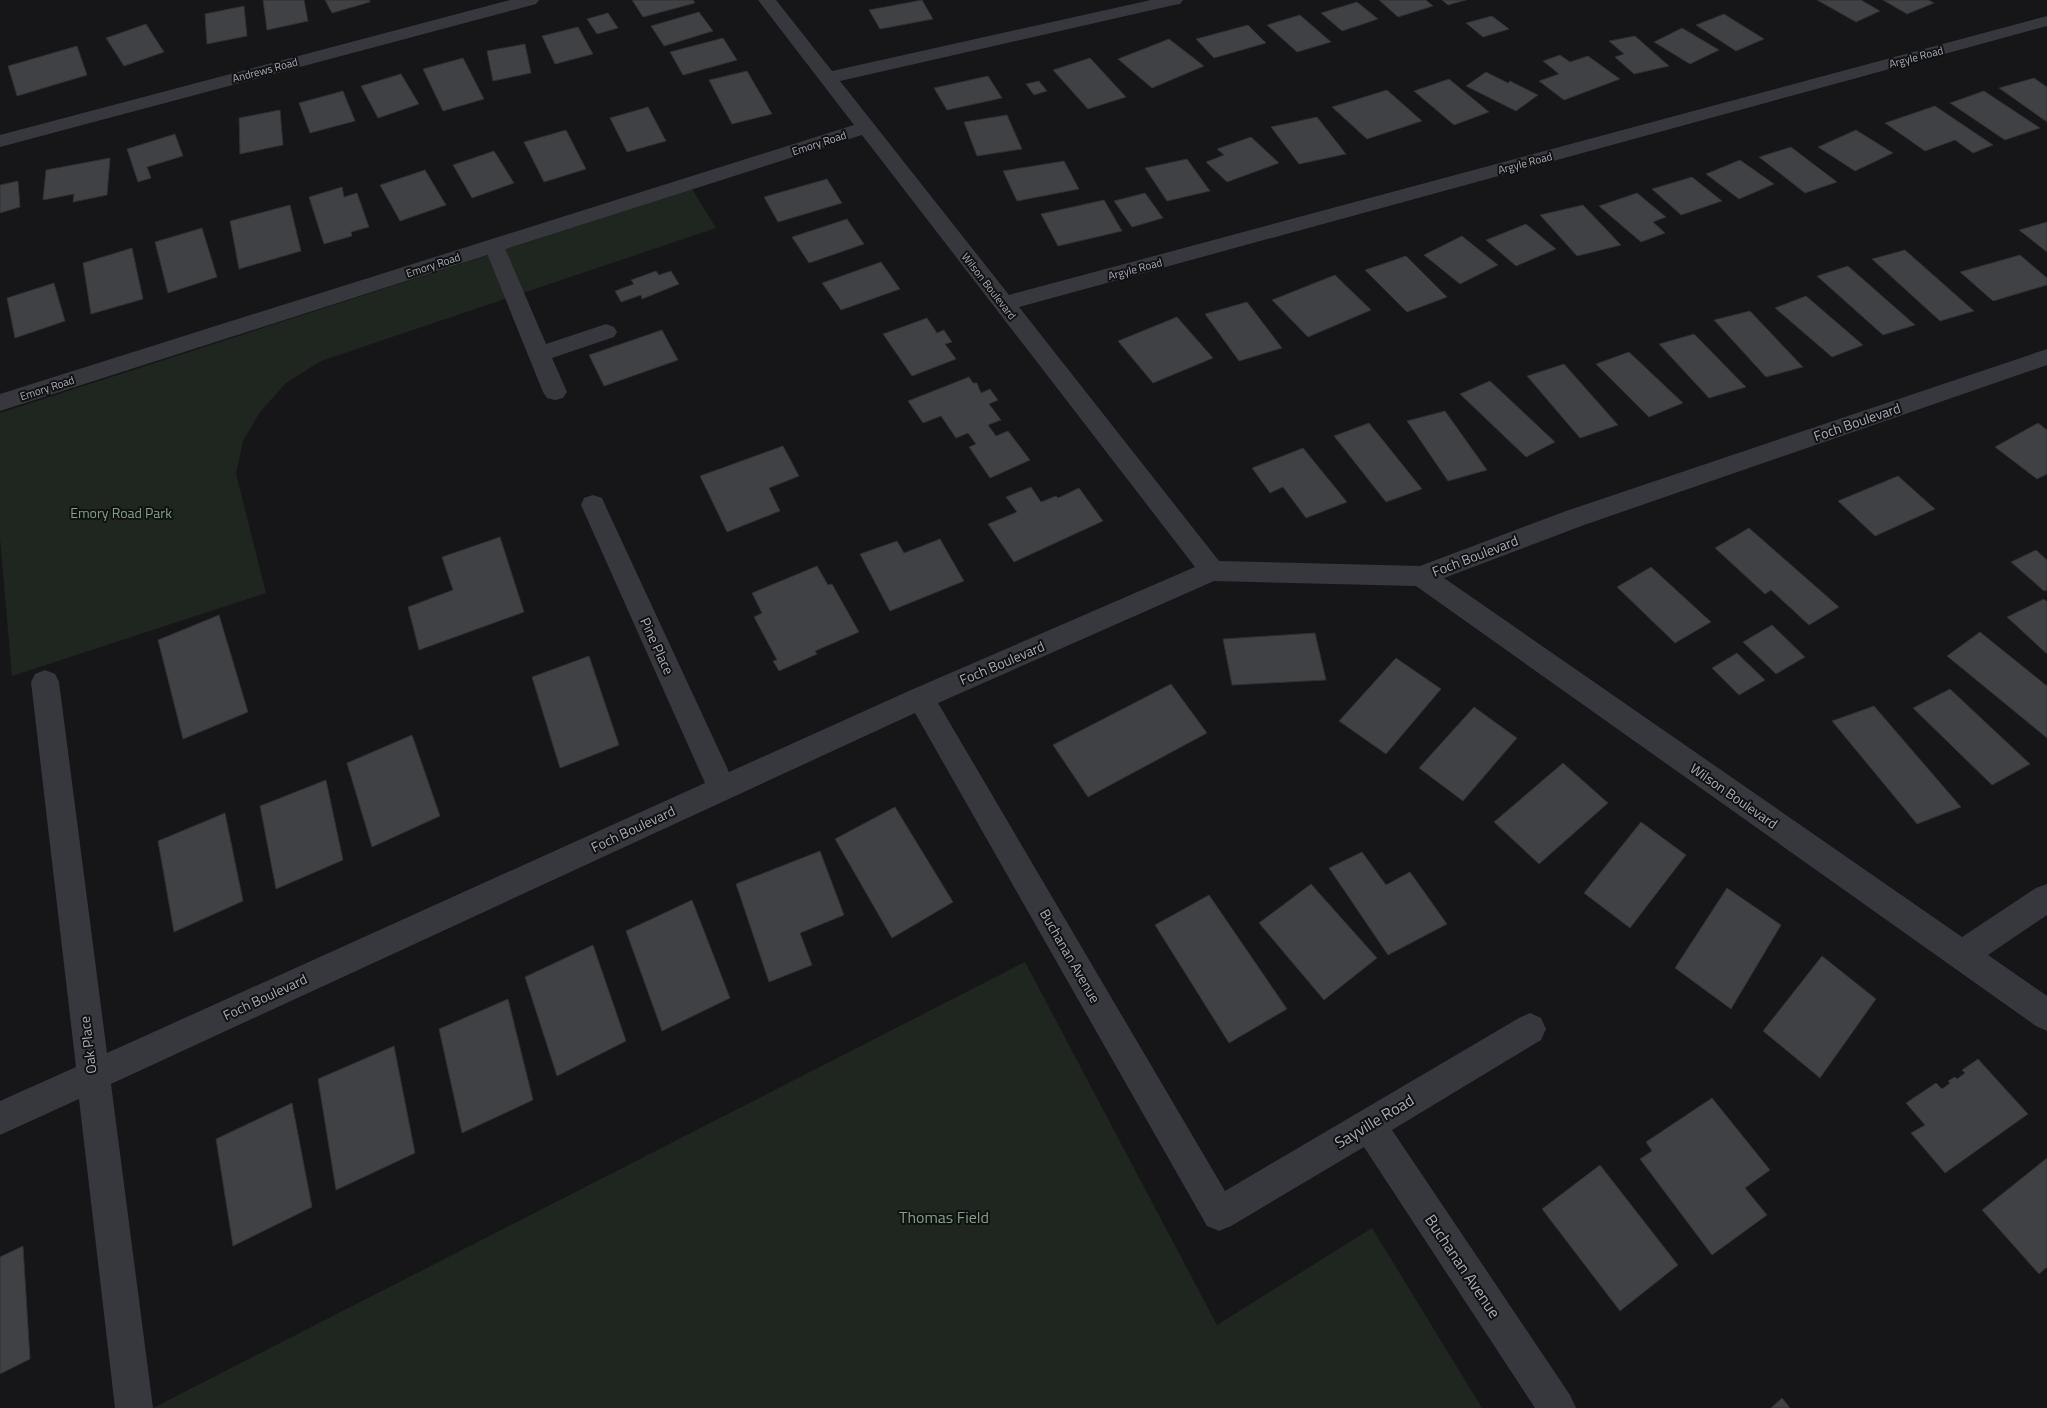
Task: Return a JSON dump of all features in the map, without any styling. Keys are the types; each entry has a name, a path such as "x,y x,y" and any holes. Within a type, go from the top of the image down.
{"street":[{"name":"Andrews Road","path":"0,141 530,0"},
{"name":"Wilson Boulevard","path":"767,0 1212,572"},
{"path":"828,78 1174,0"},
{"name":"Argyle Road","path":"1004,304 2047,21"},
{"name":"Emory Road","path":"0,403 866,128"},
{"path":"494,246 555,392"},
{"path":"539,354 606,332"},
{"name":"Foch Boulevard","path":"0,1118 921,698 1212,572 1421,576 1575,518 2047,357"},
{"name":"Pine Place","path":"593,505 722,788"},
{"name":"Wilson Boulevard","path":"1421,576 2047,1015"},
{"name":"Oak Place","path":"45,682 134,1408"},
{"name":"Buchanan Avenue","path":"921,698 1219,1214"},
{"path":"1961,955 2047,898"},
{"name":"Sayville Road","path":"1219,1214 1530,1029"},
{"name":"Buchanan Avenue","path":"1369,1125 1557,1408"}],"green space":[{"name":"Emory Road Park","path":"692,189 716,228 321,361 286,383 260,412 243,441 236,474 266,593 12,676 0,539 0,413"},
{"name":"Thomas Field","path":"1025,962 1217,1325 1372,1228 1482,1408 153,1408"}],"building":[{"path":"263,0 304,0 308,21 267,30"},
{"path":"325,0 369,0 370,2 332,13"},
{"path":"632,0 693,0 695,3 643,17"},
{"path":"922,0 933,19 880,29 869,10"},
{"path":"1379,0 1426,0 1433,6 1398,17"},
{"path":"1442,0 1466,0 1448,5"},
{"path":"1817,0 1861,0 1880,11 1856,22"},
{"path":"1883,0 1928,0 1934,3 1907,14"},
{"path":"1357,2 1378,19 1342,31 1321,13"},
{"path":"244,6 247,36 207,44 205,14"},
{"path":"699,12 713,31 664,46 651,26"},
{"path":"608,13 618,28 597,34 587,19"},
{"path":"1724,14 1764,39 1736,51 1696,25"},
{"path":"1300,15 1331,42 1297,52 1267,25"},
{"path":"1492,16 1509,29 1483,37 1466,23"},
{"path":"146,24 164,52 124,66 106,38"},
{"path":"1248,25 1266,43 1214,58 1196,39"},
{"path":"578,27 593,54 555,64 542,36"},
{"path":"1682,28 1719,50 1690,64 1654,42"},
{"path":"1635,36 1669,66 1634,74 1615,57 1624,54 1609,41"},
{"path":"723,38 737,60 683,75 670,52"},
{"path":"1169,39 1204,66 1152,88 1118,59"},
{"path":"525,44 531,73 493,81 487,51"},
{"path":"77,46 87,75 17,96 8,66"},
{"path":"1560,55 1570,62 1588,56 1620,79 1564,100 1539,81 1559,74 1543,61"},
{"path":"463,58 484,99 443,111 423,69"},
{"path":"1090,58 1126,97 1088,109 1053,70"},
{"path":"747,71 772,114 732,124 709,80"},
{"path":"1486,72 1538,95 1516,111 1466,86"},
{"path":"401,74 419,104 378,118 361,86"},
{"path":"988,76 1002,98 947,110 934,88"},
{"path":"2034,78 2047,87 2047,122 1999,88"},
{"path":"1449,79 1489,112 1454,125 1414,91"},
{"path":"1039,81 1047,91 1034,95 1026,84"},
{"path":"1387,90 1422,121 1367,139 1332,107"},
{"path":"343,91 355,121 310,133 299,103"},
{"path":"1984,91 2040,128 2005,140 1950,103"},
{"path":"1935,106 1993,145 1973,153 1955,140 1925,151 1885,123"},
{"path":"648,107 666,141 627,152 610,118"},
{"path":"280,110 283,145 240,154 239,118"},
{"path":"1007,115 1022,149 977,156 964,122"},
{"path":"1317,117 1346,154 1299,164 1271,127"},
{"path":"566,130 586,169 544,182 524,142"},
{"path":"1856,130 1893,153 1855,171 1818,147"},
{"path":"175,134 183,156 147,167 151,178 138,182 127,149"},
{"path":"1251,137 1279,163 1227,182 1206,162 1224,155 1217,149"},
{"path":"1791,147 1837,182 1805,193 1759,157"},
{"path":"494,151 514,183 472,198 453,165"},
{"path":"110,158 107,195 73,202 74,194 43,200 46,170"},
{"path":"1187,159 1210,191 1167,201 1145,168"},
{"path":"1740,160 1774,184 1739,199 1706,174"},
{"path":"1064,161 1079,189 1017,201 1003,171"},
{"path":"425,170 446,205 400,221 380,185"},
{"path":"1692,177 1722,201 1681,215 1652,189"},
{"path":"827,179 842,203 778,222 764,197"},
{"path":"18,181 20,207 0,213 0,185"},
{"path":"342,187 344,197 357,193 369,227 351,232 352,236 324,244 309,197"},
{"path":"1145,193 1163,218 1132,227 1114,201"},
{"path":"1637,193 1666,217 1653,222 1665,233 1641,242 1599,206"},
{"path":"1104,200 1122,231 1058,246 1041,214"},
{"path":"290,205 301,251 239,269 230,221"},
{"path":"1583,205 1621,245 1577,256 1540,215"},
{"path":"847,219 864,244 809,263 792,237"},
{"path":"2047,222 2047,252 2019,230"},
{"path":"1526,224 1556,249 1516,266 1486,240"},
{"path":"202,228 217,277 168,293 155,242"},
{"path":"1462,236 1498,265 1460,284 1424,255"},
{"path":"132,248 143,299 91,314 83,263"},
{"path":"1905,250 1974,311 1940,321 1872,259"},
{"path":"2020,255 2047,278 2047,285 1993,301 1960,272"},
{"path":"1406,256 1447,297 1407,312 1365,270"},
{"path":"881,262 900,289 841,310 822,283"},
{"path":"1848,266 1915,325 1883,335 1817,276"},
{"path":"656,271 659,275 671,271 679,284 642,299 641,295 621,302 615,291 634,284 631,280"},
{"path":"1335,275 1371,310 1308,337 1272,300"},
{"path":"54,283 65,321 15,338 7,298"},
{"path":"1806,296 1863,345 1832,357 1775,308"},
{"path":"1247,302 1282,348 1239,361 1205,314"},
{"path":"1750,311 1803,367 1766,377 1714,320"},
{"path":"1177,317 1213,358 1153,383 1118,341"},
{"path":"927,318 937,333 944,330 952,342 945,344 956,359 912,376 883,334"},
{"path":"662,330 678,360 604,386 589,355"},
{"path":"1694,334 1746,387 1709,398 1659,344"},
{"path":"1629,352 1683,403 1649,417 1596,364"},
{"path":"1564,364 1618,425 1580,438 1527,376"},
{"path":"969,377 973,383 977,383 981,393 990,389 998,400 989,404 1001,420 988,425 996,436 1008,431 1030,460 990,478 969,447 976,444 968,433 956,438 941,416 923,423 908,401"},
{"path":"1490,381 1555,442 1526,457 1460,394"},
{"path":"1445,411 1487,470 1448,481 1407,421"},
{"path":"1369,423 1422,489 1386,502 1334,436"},
{"path":"2038,423 2047,430 2047,474 2037,479 1995,447"},
{"path":"783,446 799,476 769,488 780,511 727,532 700,476"},
{"path":"1303,448 1347,502 1306,518 1283,487 1270,493 1252,468"},
{"path":"1898,476 1935,509 1875,536 1838,501"},
{"path":"1031,487 1041,502 1056,496 1058,498 1079,488 1103,521 1014,562 988,524 1017,512 1006,497"},
{"path":"1749,528 1839,607 1809,625 1771,590 1765,594 1715,548"},
{"path":"500,537 524,612 419,650 408,607 453,590 442,557"},
{"path":"940,539 964,581 890,611 860,554 897,541 904,553"},
{"path":"2036,550 2047,560 2047,590 2044,591 2011,562"},
{"path":"817,566 828,585 832,584 859,632 815,651 817,654 779,671 773,661 777,660 754,617 762,613 752,593"},
{"path":"1651,567 1711,622 1675,643 1617,587"},
{"path":"2044,599 2047,602 2047,654 2007,617"},
{"path":"219,615 248,712 183,739 158,640"},
{"path":"1772,625 1805,657 1776,674 1743,642"},
{"path":"1980,632 2047,686 2047,738 1947,656"},
{"path":"1315,633 1326,680 1232,685 1223,639"},
{"path":"1737,653 1765,680 1739,695 1712,668"},
{"path":"589,656 619,745 560,768 532,677"},
{"path":"1396,658 1441,689 1386,754 1339,721"},
{"path":"1171,684 1207,733 1088,797 1053,745"},
{"path":"1950,689 2030,764 1992,785 1913,708"},
{"path":"1874,706 1961,807 1917,824 1832,721"},
{"path":"1474,707 1517,738 1463,801 1419,768"},
{"path":"412,735 440,816 372,847 347,763"},
{"path":"1563,763 1608,803 1539,864 1494,822"},
{"path":"326,780 343,860 276,889 260,806"},
{"path":"895,807 953,902 892,938 835,839"},
{"path":"225,813 243,901 174,932 158,841"},
{"path":"1641,822 1686,855 1630,928 1584,893"},
{"path":"820,851 844,915 800,933 812,965 769,982 736,884"},
{"path":"1362,852 1386,885 1410,872 1447,924 1388,955 1329,868"},
{"path":"1311,884 1377,958 1324,1000 1259,923"},
{"path":"1727,888 1781,925 1731,1009 1675,968"},
{"path":"1209,895 1287,1009 1229,1043 1155,925"},
{"path":"692,900 730,998 662,1031 626,931"},
{"path":"593,945 626,1041 557,1076 525,977"},
{"path":"1822,956 1876,999 1820,1078 1763,1031"},
{"path":"508,999 533,1100 462,1133 439,1029"},
{"path":"394,1046 415,1153 336,1190 318,1079"},
{"path":"1978,1059 2028,1114 1945,1173 1911,1133 1925,1125 1906,1103 1936,1083 1942,1089 1950,1083 1948,1081 1955,1077 1957,1079 1965,1073 1962,1070"},
{"path":"1712,1098 1770,1170 1745,1188 1767,1215 1712,1255 1640,1159 1652,1151 1646,1142"},
{"path":"292,1103 312,1207 233,1246 216,1139"},
{"path":"2047,1158 2047,1267 2039,1274 1982,1210"},
{"path":"1600,1165 1678,1265 1620,1311 1542,1209"},
{"path":"23,1246 30,1359 0,1374 0,1257"},
{"path":"1782,1398 1790,1408 1771,1408"}]}
